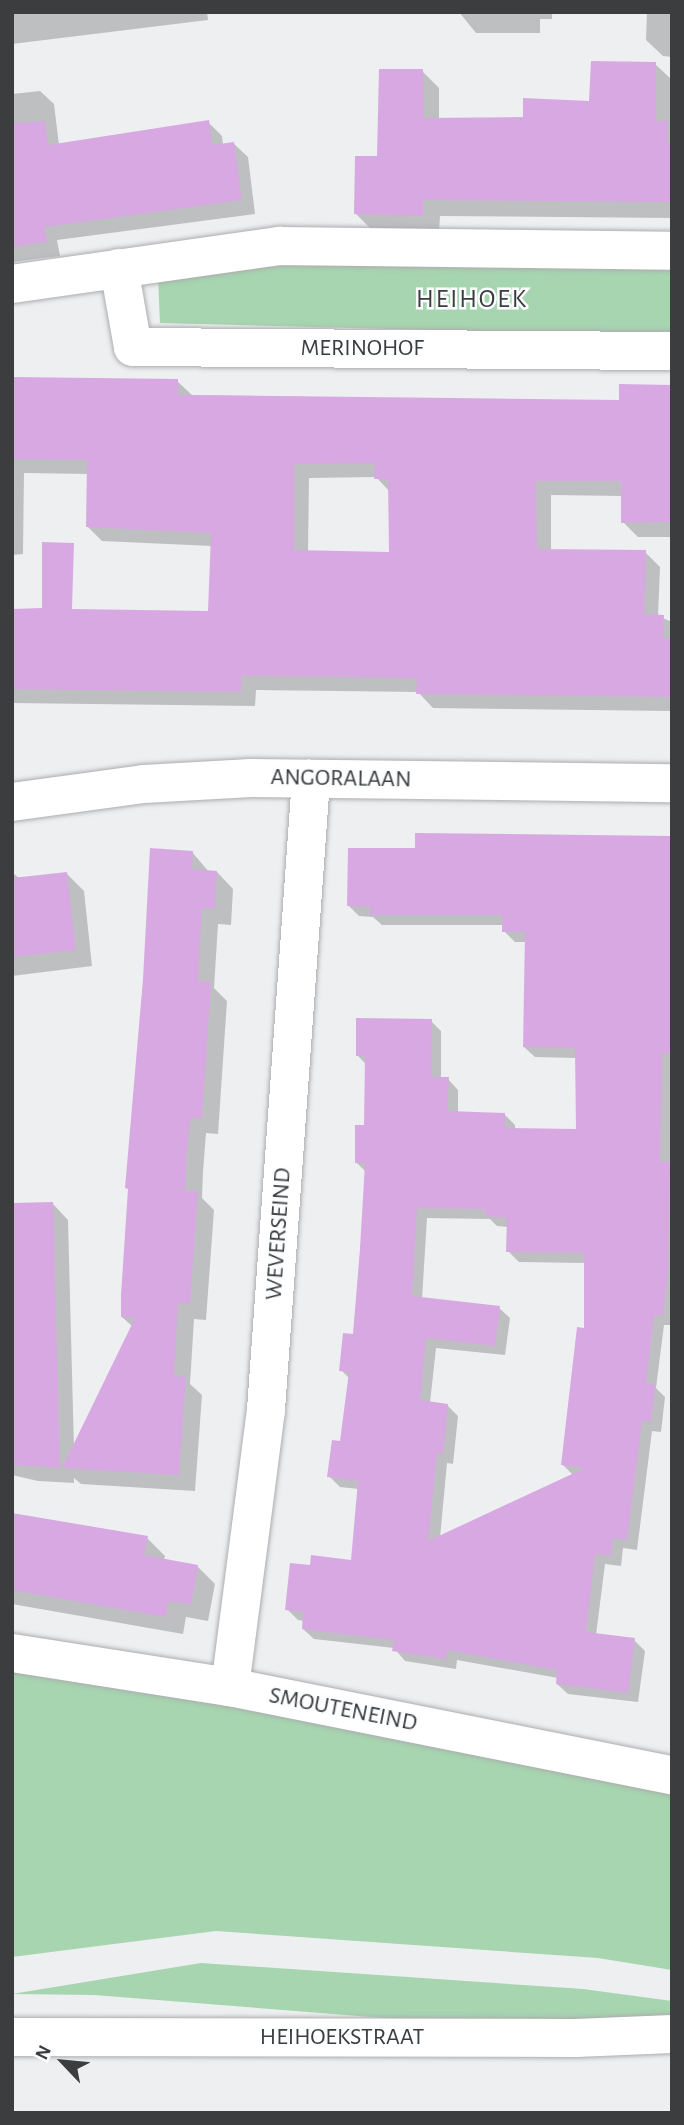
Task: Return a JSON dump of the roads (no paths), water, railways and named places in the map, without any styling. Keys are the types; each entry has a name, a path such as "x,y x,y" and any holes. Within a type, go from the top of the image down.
{"street":[{"path":"12,284 280,246 672,251"},
{"name":"MERINOHOF","path":"119,268 133,347 672,351"},
{"name":"ANGORALAAN","path":"12,802 144,784 251,778 672,783"},
{"name":"WEVERSEIND","path":"230,1687 266,1410 312,779"},
{"name":"SMOUTENEIND","path":"12,1653 230,1687 672,1775"},
{"name":"HEIHOEKSTRAAT","path":"12,2037 576,2038 672,2034"}],"district":[{"name":"HEIHOEK","path":"472,300"}]}
